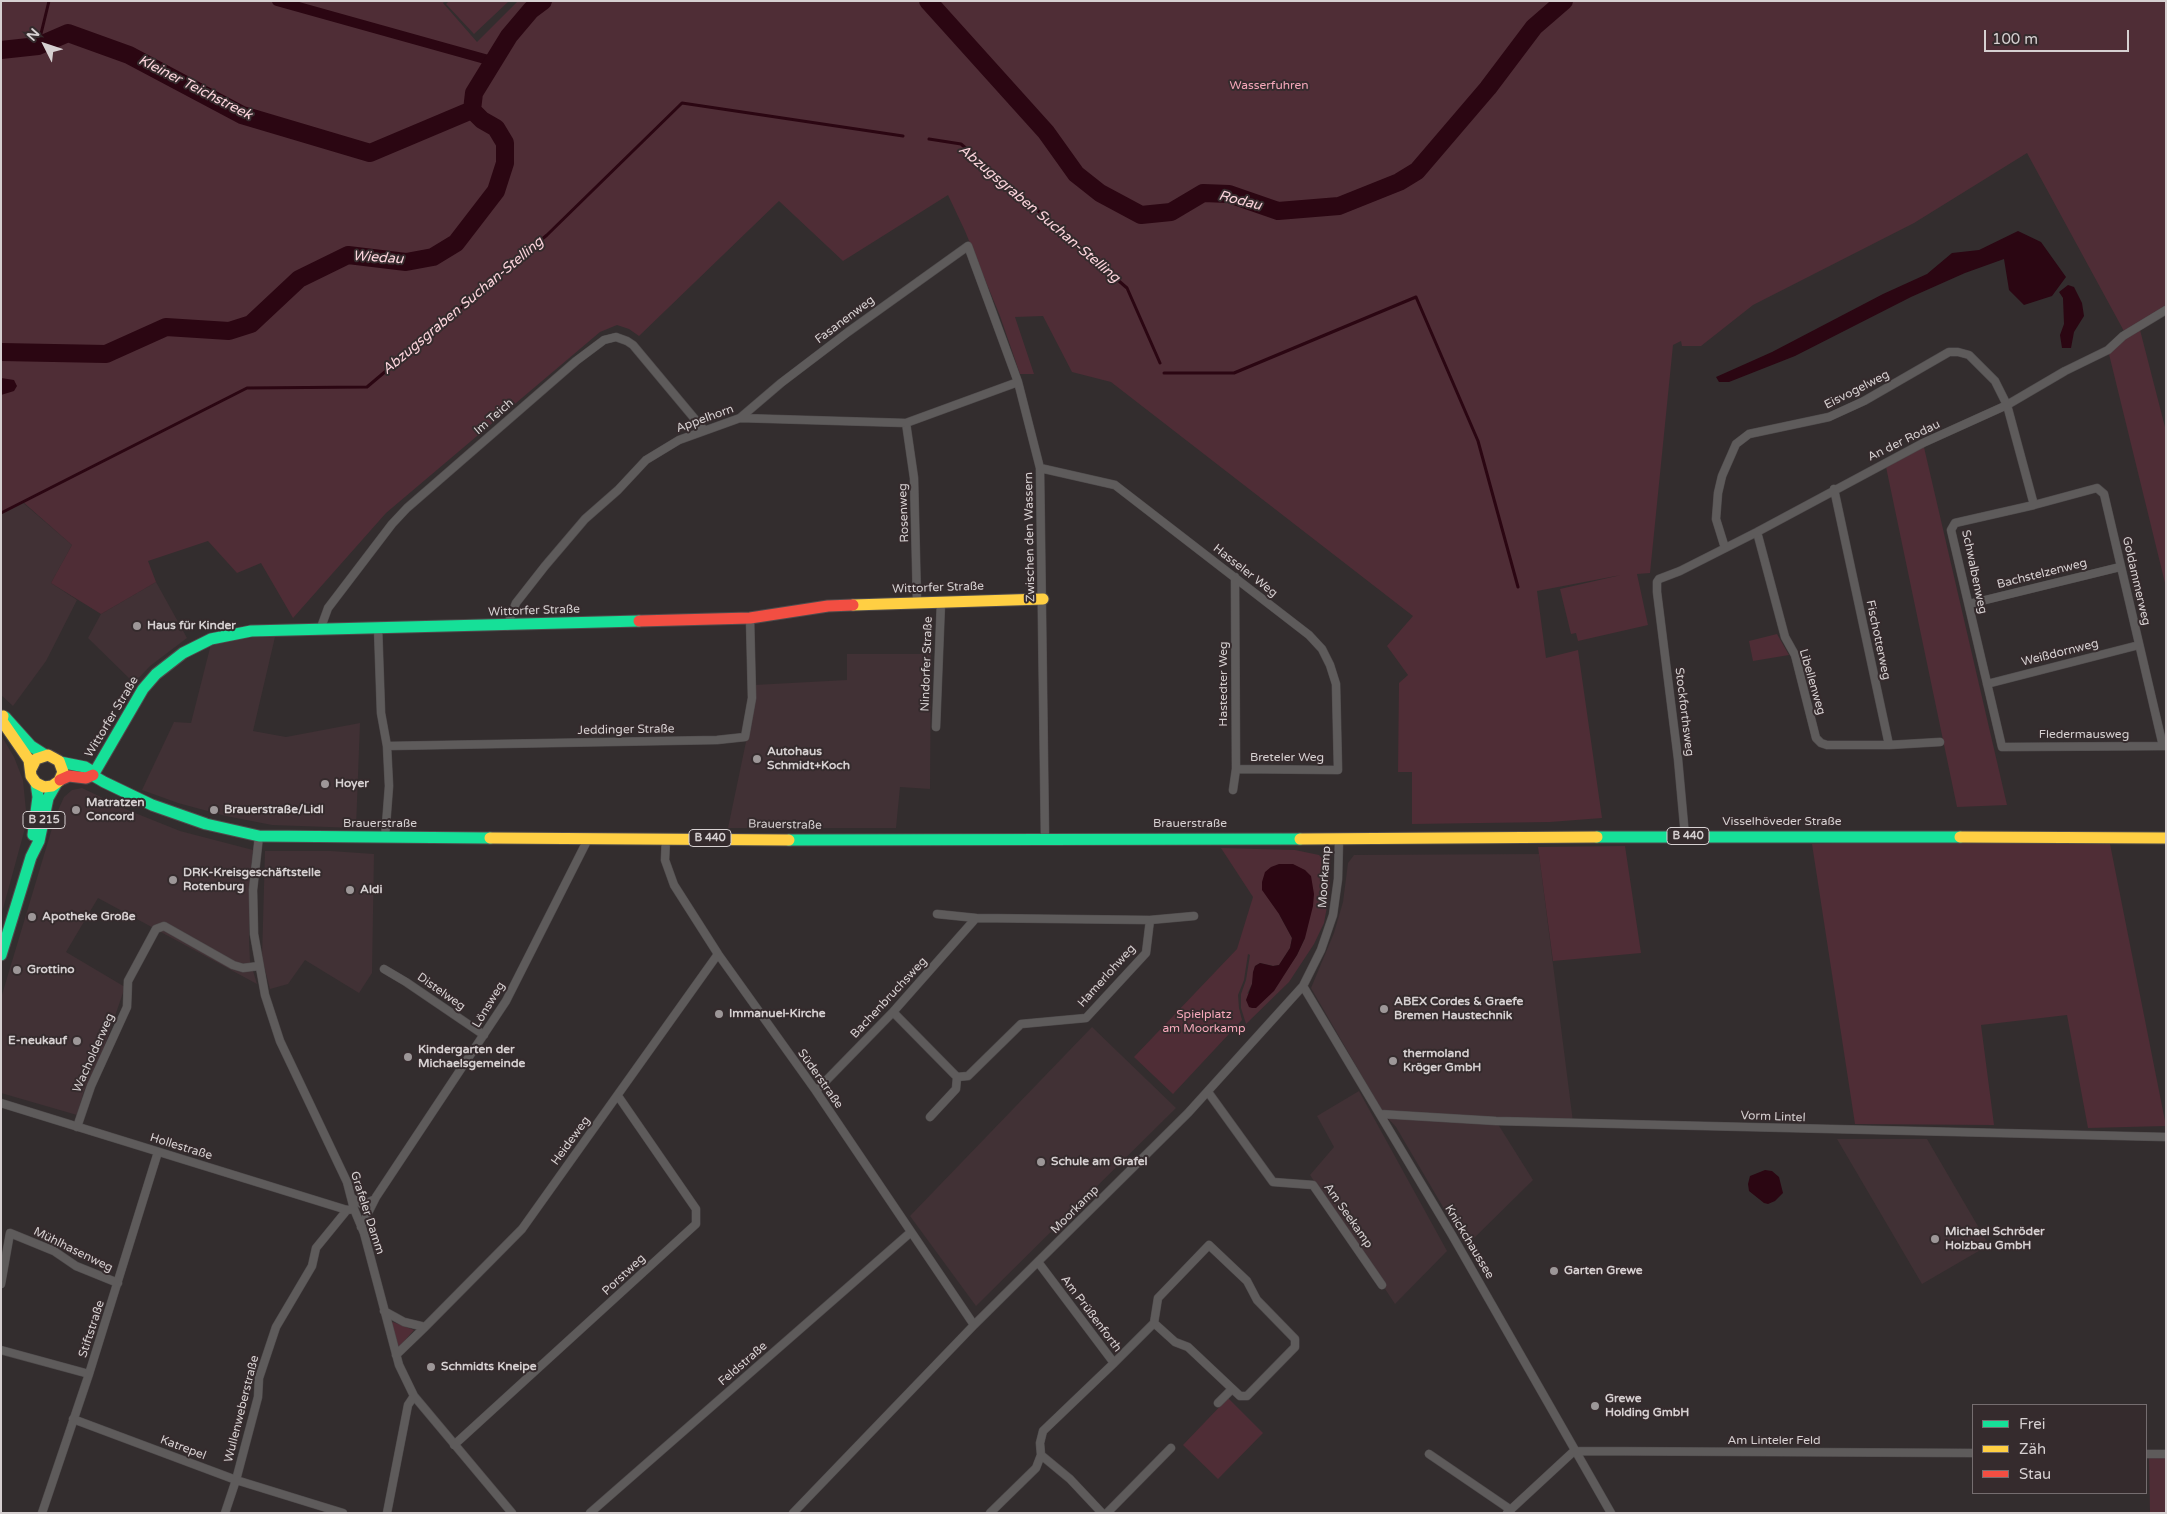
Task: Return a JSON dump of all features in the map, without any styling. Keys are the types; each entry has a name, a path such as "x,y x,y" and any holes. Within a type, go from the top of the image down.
{"main road":[{"name":"Wittorfer Straße","path":"93,776 143,689 156,674 183,653 230,634 251,631 378,627 507,626 750,618 828,606 1043,599"},
{"path":"2,715 8,718 33,748 45,755 53,756 60,762 63,771 58,782 46,787 36,783 32,776 29,760 2,721 2,715"},
{"path":"31,769 36,759 45,755"},
{"name":"Brauerstraße","path":"60,762 85,767 93,776 169,811 206,824 259,836 1022,841 1044,839 1220,838 1339,840"},
{"name":"Brauerstraße","path":"58,782 69,776 86,778 93,776"},
{"name":"B 215","path":"1,955 31,856 39,841 49,796 58,782"},
{"name":"B 215","path":"31,856 30,849 38,797 36,783"},
{"name":"Visselhöveder Straße","path":"1339,840 1685,836 2166,838"}],"street":[{"name":"Zwischen den Wassern","path":"968,246 1018,382 1040,468 1043,599 1044,839"},
{"name":"Fasanenweg","path":"740,418 781,383 848,332 968,246"},
{"name":"An der Rodau","path":"1657,592 1657,582 1662,576 1680,571 1923,443 2007,405 2064,371 2108,350 2123,336 2166,310"},
{"name":"Im Teich","path":"320,630 328,608 392,524 407,508 576,361 604,340 616,337 634,345 704,430"},
{"name":"Eisvogelweg","path":"1725,548 1716,519 1718,493 1722,476 1736,444 1749,434 1829,418 1864,401 1949,352 1969,355 1982,366 1995,381 2007,405"},
{"name":"Appelhorn","path":"507,626 516,603 585,519 618,490 646,460 679,440 740,418 906,423 1018,382"},
{"path":"2007,405 2034,505"},
{"name":"Rosenweg","path":"906,423 914,478 917,602"},
{"name":"Hasseler Weg","path":"1040,468 1115,485 1310,635 1322,649 1336,684 1338,770"},
{"name":"Goldammerweg","path":"2034,505 2097,488 2104,494 2120,567 2165,746"},
{"name":"Fischotterweg","path":"1834,490 1889,744"},
{"name":"Schwalbenweg","path":"2002,747 1951,530 1956,523 2034,505"},
{"name":"Libellenweg","path":"1757,532 1785,637 1795,655 1816,738 1821,743 1827,745 1889,744"},
{"name":"Bachstelzenweg","path":"1969,604 2120,567"},
{"name":"Hastedter Weg","path":"1233,790 1236,769 1235,577"},
{"name":"Stockforthsweg","path":"1657,592 1678,759 1685,836"},
{"name":"Nindorfer Straße","path":"936,727 941,602"},
{"name":"Jeddinger Straße","path":"387,746 717,740 745,737 752,698 750,618"},
{"path":"378,627 381,713 387,746 389,786 385,838"},
{"name":"Weißdornweg","path":"1987,684 2139,644"},
{"path":"1889,744 1940,742"},
{"name":"Fledermausweg","path":"2002,747 2165,746"},
{"name":"Breteler Weg","path":"1236,769 1338,770"},
{"name":"Grafeler Damm","path":"259,836 253,890 254,934 258,966 271,1016 280,1041 347,1182 350,1210 361,1227 396,1355 414,1396 512,1513"},
{"name":"Süderstraße","path":"666,838 665,860 674,885 718,954 816,1091 974,1325"},
{"name":"Lönsweg","path":"361,1227 376,1197 506,1001 588,839"},
{"name":"Moorkamp","path":"793,1513 974,1325 1208,1092 1303,986 1321,950 1333,915 1338,879 1339,840"},
{"path":"937,914 976,918 1150,920 1194,916"},
{"name":"Bachenbruchsweg","path":"816,1091 893,1012 976,918"},
{"name":"Hamerlohweg","path":"957,1077 968,1076 1021,1024 1086,1018 1146,953 1150,920"},
{"name":"Wacholderweg","path":"77,1127 91,1086 127,1007 128,981 156,929 164,926 233,965 243,968 258,966"},
{"name":"Heideweg","path":"396,1355 522,1229 718,954"},
{"name":"Distelweg","path":"384,969 484,1035"},
{"name":"Knickchaussee","path":"1303,986 1487,1296 1611,1513"},
{"path":"893,1012 957,1077 956,1089 930,1117"},
{"name":"Am Seekamp","path":"1208,1092 1273,1182 1313,1185 1382,1285"},
{"name":"Porstweg","path":"454,1445 696,1224 696,1210 618,1096"},
{"name":"Hollestraße","path":"1,1103 350,1210"},
{"name":"Vorm Lintel","path":"1380,1114 1496,1120 2166,1137"},
{"name":"Stiftstraße","path":"42,1513 89,1374 158,1152"},
{"path":"350,1197 363,1205 370,1203 376,1197"},
{"name":"Wullenweberstraße","path":"225,1513 236,1480 258,1397 259,1378 276,1327 312,1266 316,1248 350,1210"},
{"name":"Feldstraße","path":"590,1513 911,1232"},
{"name":"Mühlhasenweg","path":"1,1284 10,1233 54,1251 76,1266 118,1283"},
{"path":"1114,1363 1154,1323 1158,1298 1209,1244 1247,1281 1257,1300 1295,1338 1295,1347 1247,1396 1240,1396 1188,1347 1175,1342 1154,1323"},
{"name":"Am Prüßenforth","path":"990,1513 1036,1468 1041,1456 1040,1443 1043,1432 1114,1363 1038,1262"},
{"path":"384,1311 404,1322 425,1327"},
{"path":"1,1350 89,1374"},
{"path":"1218,1403 1232,1389"},
{"path":"387,1513 408,1405 414,1396"},
{"name":"Katrepel","path":"73,1419 236,1480 343,1513"},
{"path":"1106,1513 1172,1448"},
{"path":"1429,1454 1509,1511 1574,1451"},
{"name":"Am Linteler Feld","path":"1574,1451 1972,1453"},
{"path":"2147,1454 2166,1454"},
{"path":"1041,1456 1070,1479 1102,1513"}],"shaded area":[{"path":"2018,231 2041,242 2066,277 2052,296 2024,305 2009,290 2004,259 1965,273 1911,297 1795,356 1729,382 1719,382 1716,377 1772,352 1883,294 1927,274 1952,253 1979,250"},
{"path":"2068,285 2074,287 2082,303 2084,316 2074,332 2071,348 2062,348 2060,335 2064,324 2063,298 2059,292"},
{"path":"1,378 14,380 17,386 14,391 1,395"},
{"path":"22,502 72,545 51,583 77,600 46,661 13,706 1,695 1,513"},
{"name":"Haus für Kinder","path":"156,582 187,638 150,666 134,683 88,638 101,614"},
{"path":"275,637 253,731 286,737 360,723 356,828 272,825 226,816 178,803 142,790 174,722 191,723 211,644 231,639"},
{"path":"847,654 931,654 930,789 900,787 896,828 728,828 747,737 754,685 847,680"},
{"path":"1,735 14,757 23,780 27,821 1,916"},
{"path":"82,788 130,811 180,831 253,850 249,896 249,941 250,961 257,984 98,898 66,952 125,987 103,1051 84,1091 77,1115 1,1093 1,998 56,815 64,797 72,790"},
{"path":"265,851 331,851 374,854 372,973 359,993 305,960 288,984 270,989 262,958"},
{"path":"1539,854 1573,1122 1496,1121 1533,1180 1466,1246 1396,1127 1384,1114 1311,988 1334,933 1343,902 1348,863 1354,855"},
{"path":"1279,864 1293,864 1305,870 1311,876 1314,894 1313,906 1305,938 1297,955 1274,991 1256,1008 1252,1008 1249,1007 1246,1000 1252,984 1255,966 1260,963 1273,966 1279,965 1290,948 1292,938 1279,914 1262,890 1265,872"},
{"name":"Schule am Grafel","path":"1092,1027 1176,1108 976,1306 910,1216"},
{"path":"1359,1091 1447,1251 1395,1304 1310,1175 1334,1147 1317,1116"},
{"path":"1837,1139 1927,1139 1989,1245 1922,1284"},
{"path":"1765,1170 1772,1171 1779,1177 1783,1193 1775,1201 1768,1204 1749,1191 1748,1184 1750,1176"}],"green space":[{"name":"Wasserfuhren","path":"1,1 445,1 443,3 477,42 518,1 2166,1 2166,308 2125,333 2027,153 1914,223 1753,305 1701,346 1682,346 1681,341 1673,345 1650,573 1637,574 1648,625 1578,641 1576,633 1571,634 1560,589 1621,575 1537,591 1546,658 1578,650 1602,818 1550,822 1412,824 1412,772 1398,772 1399,683 1408,675 1387,646 1413,616 1111,382 1072,372 1043,316 1015,317 1034,374 1020,374 1000,316 948,195 843,261 779,201 639,336 629,329 617,325 600,332 386,513 293,618 261,563 237,573 208,541 148,561 156,582 101,614 51,583 72,545 23,502 1,513"},
{"path":"449,1 509,1 474,34 446,4"},
{"path":"2139,326 2166,431 2166,587 2108,350"},
{"path":"1923,443 2007,805 1957,807 1885,462"},
{"path":"1777,634 1789,655 1753,661 1749,641"},
{"path":"1962,839 2109,839 2166,1126 2088,1128 2067,1015 1981,1025 1994,1125 1855,1124 1812,844"},
{"path":"1625,846 1641,953 1553,961 1538,847"},
{"name":"Spielplatz am Moorkamp","path":"1221,848 1295,850 1319,855 1328,865 1330,881 1324,923 1314,944 1289,982 1246,1024 1241,1008 1241,994 1246,980 1250,955 1248,954 1244,980 1238,995 1242,1020 1173,1094 1134,1057 1237,949 1253,897","holes":["1279,914 1305,938 1288,968 1247,994 1252,984 1255,966 1260,963 1273,966 1279,965 1290,948 1292,938"]},
{"path":"393,1322 414,1330 399,1347 391,1323"},
{"path":"1228,1398 1263,1433 1218,1479 1183,1445"},
{"path":"2149,1458 2166,1458 2166,1513 2150,1513"}],"waterway":[{"path":"38,46 49,1"},
{"path":"277,1 492,61"},
{"name":"Wiedau","path":"1,352 106,354 166,327 229,331 251,324 299,279 348,255 406,262 433,257 456,243 496,191 505,163 505,143 496,128 482,120 472,110 474,93 509,36 531,10 543,1"},
{"name":"Rodau","path":"928,1 1046,132 1076,174 1100,193 1141,215 1171,212 1203,193 1229,194 1278,211 1339,206 1399,182 1417,171 1488,88 1534,27 1564,1"},
{"name":"Kleiner Teichstreek","path":"1,50 38,46 68,33 129,55 242,115 370,153 472,110"},
{"name":"Abzugsgraben Suchan-Stelling","path":"1,513 247,388 367,387 547,235 682,103 903,136"},
{"name":"Abzugsgraben Suchan-Stelling","path":"929,139 961,144 1127,288 1160,363"},
{"name":"Abzugsgraben Suchan-Stelling","path":"1164,373 1234,373 1416,297 1478,441 1518,587"}],"traffic: fast":[{"path":"93,775 143,689 156,674 183,653 211,639 251,631 639,621"},
{"path":"5,717 31,746 45,755"},
{"path":"60,762 85,767 90,770 92,775 104,782 152,805 206,824 259,836 490,838"},
{"path":"33,835 38,797 36,783"},
{"path":"1,955 31,857 39,841 48,798 56,784"},
{"path":"1597,837 1960,837"},
{"path":"789,840 1300,839"}],"traffic: slow":[{"path":"853,605 1043,599"},
{"path":"3,716 2,721 29,760 31,776 36,783 44,787 52,786 59,781 63,772 59,761 48,755 36,759 31,769"},
{"path":"1300,839 1597,837"},
{"path":"1960,837 2166,838"},
{"path":"490,838 789,840"}],"traffic: jam":[{"path":"639,621 750,618 828,606 853,605"},
{"path":"60,780 69,776 86,778 93,775"}],"place":[{"name":"Haus für Kinder","path":"137,626"},
{"name":"Autohaus Schmidt+Koch","path":"757,759"},
{"name":"Hoyer","path":"325,784"},
{"name":"Matratzen Concord","path":"76,810"},
{"name":"Brauerstraße/Lidl","path":"214,810"},
{"name":"DRK-Kreisgeschäftstelle Rotenburg","path":"173,880"},
{"name":"Aldi","path":"350,890"},
{"name":"Apotheke Große","path":"32,917"},
{"name":"Grottino","path":"17,970"},
{"name":"ABEX Cordes & Graefe Bremen Haustechnik","path":"1384,1009"},
{"name":"Immanuel-Kirche","path":"719,1014"},
{"name":"E-neukauf","path":"77,1041"},
{"name":"Kindergarten der Michaelsgemeinde","path":"408,1057"},
{"name":"thermoland Kröger GmbH","path":"1393,1061"},
{"name":"Schule am Grafel","path":"1041,1162"},
{"name":"Michael Schröder Holzbau GmbH","path":"1935,1239"},
{"name":"Garten Grewe","path":"1554,1271"},
{"name":"Schmidts Kneipe","path":"431,1367"},
{"name":"Grewe Holding GmbH","path":"1595,1406"}]}
